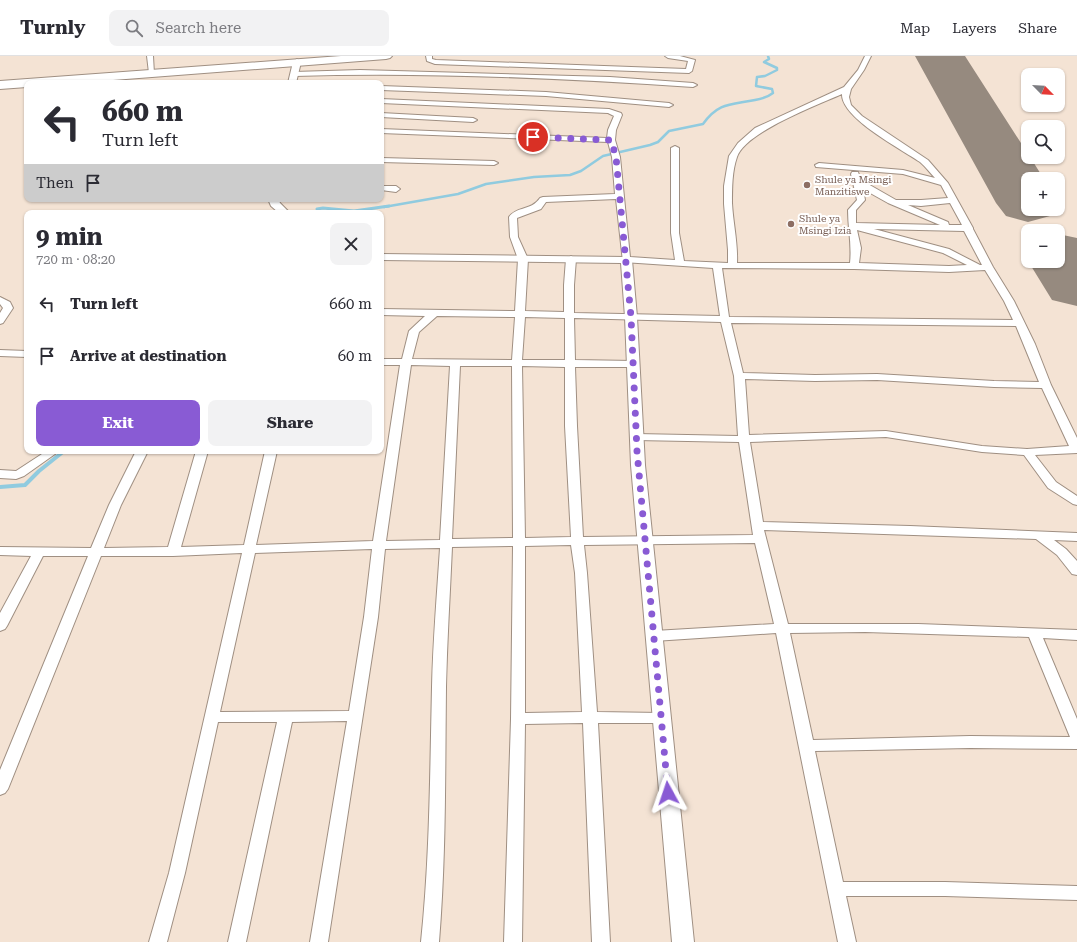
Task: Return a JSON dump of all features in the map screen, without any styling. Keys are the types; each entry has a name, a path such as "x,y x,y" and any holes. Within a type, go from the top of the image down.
{"highway":[{"path":"64,80 386,56"},
{"path":"0,85 24,83"}],"street":[{"path":"150,56 152,73"},
{"path":"429,56 428,60 435,62 537,62 689,71 692,60 668,56"},
{"path":"636,437 744,439 886,434 982,449 1027,452 1077,450 1046,385 1040,368 1009,300 988,267 969,228 944,183 925,162 859,118 851,111 844,96 861,70 868,56"},
{"path":"297,62 293,79 365,72 529,76 693,85"},
{"path":"520,93 537,62"},
{"path":"384,88 590,97 669,105"},
{"path":"732,266 733,250 728,204 728,186 733,156 741,145 758,130 848,89"},
{"path":"384,101 610,111 618,115 612,130 612,143 616,157 626,260 631,317 636,437 683,942"},
{"path":"384,115 473,120"},
{"path":"384,131 612,143"},
{"path":"675,148 676,202 674,228 676,250 681,264"},
{"path":"384,160 494,163"},
{"path":"819,166 903,172 944,183"},
{"path":"854,266 856,248 852,226 852,210 861,200 856,178 891,201 958,228"},
{"path":"384,188 396,188"},
{"path":"513,942 518,719 519,542 517,362 523,259 514,236 513,217 516,214 538,207 543,200 619,196"},
{"path":"891,201 921,203 953,200"},
{"path":"274,202 282,210"},
{"path":"852,226 969,228"},
{"path":"852,226 946,251 978,268"},
{"path":"384,257 626,260 718,266 854,266 949,269 988,267"},
{"path":"571,259 569,285 570,363 577,541 581,573 590,718 601,942"},
{"path":"718,266 725,320 739,376 744,439 759,533 782,628 846,942"},
{"path":"0,300 7,304 8,308 0,321"},
{"path":"384,312 569,315 725,320 1019,323"},
{"path":"319,942 371,617 379,545 406,362 414,331 435,312"},
{"path":"1,354 24,354"},
{"path":"384,362 633,364"},
{"path":"430,942 434,899 439,751 439,686 455,362"},
{"path":"739,376 815,378 877,377 994,384 1046,385"},
{"path":"1027,452 1052,485 1077,501"},
{"path":"0,474 20,474 49,454"},
{"path":"0,789 115,505 140,454"},
{"path":"173,552 201,454"},
{"path":"158,942 177,873 213,717 270,454"},
{"path":"0,551 173,552 379,545 646,540 759,533 917,530 1077,537"},
{"path":"1038,536 1061,550 1077,571"},
{"path":"0,626 38,552"},
{"path":"654,636 704,631 782,628 925,628 1077,635"},
{"path":"1034,633 1077,737"},
{"path":"237,942 286,716"},
{"path":"213,717 355,716"},
{"path":"518,719 661,718"},
{"path":"807,746 970,742 1077,743"},
{"path":"835,889 945,889 1077,893"}],"waterway":[{"path":"384,207 458,194 486,184 534,177 570,175 581,171 603,156 658,142 669,131 703,124 720,108 762,98 773,93 772,89 756,86 757,77 765,76 777,70 777,68 764,62 769,59 768,56"},
{"path":"361,210 389,206"},
{"path":"318,210 317,209 323,208 344,210"},
{"path":"0,487 25,485 39,471 60,454"}],"runway":[{"path":"940,56 1021,191"},
{"path":"1065,265 1077,285"}],"place":[{"name":"Shule ya Msingi Manzitiswe","path":"807,185"},
{"name":"Shule ya Msingi Izia","path":"791,224"}],"route":[{"path":"533,137 611,140 616,157 616,170 627,265 631,317 637,451 668,793"}]}
